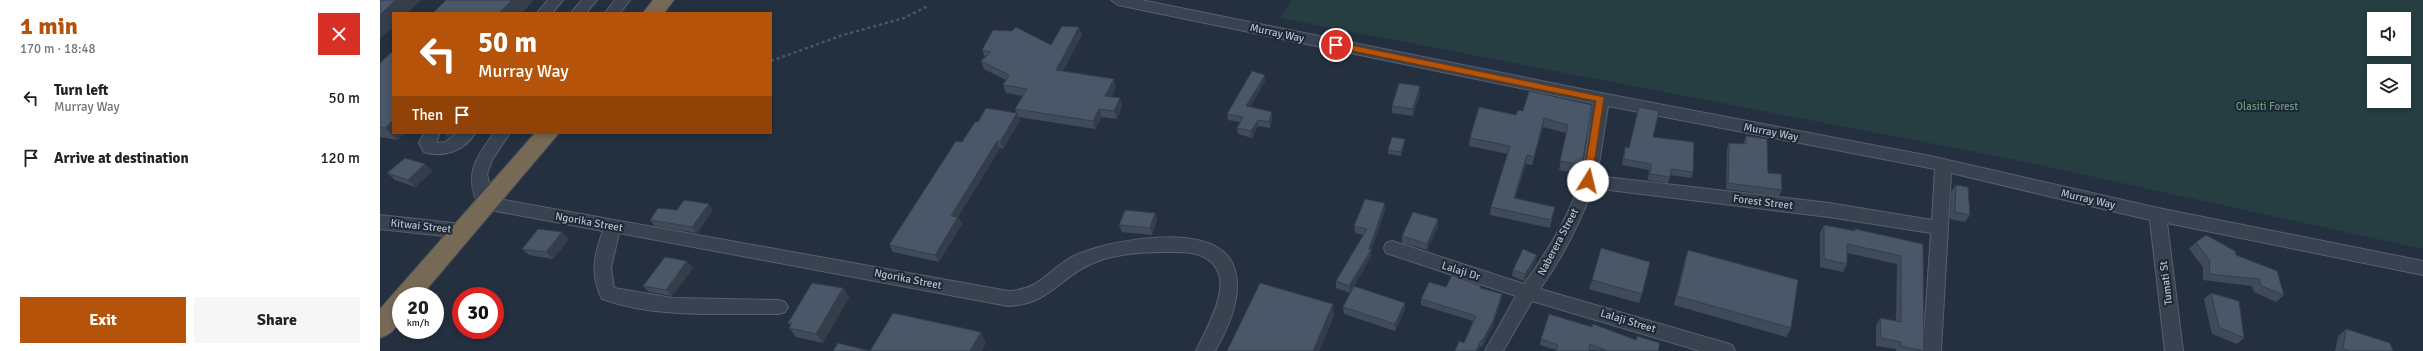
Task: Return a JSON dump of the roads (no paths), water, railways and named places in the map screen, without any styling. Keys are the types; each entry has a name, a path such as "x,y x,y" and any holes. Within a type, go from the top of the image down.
{"highway":[{"path":"654,12 664,0"},
{"path":"414,287 547,134"},
{"path":"380,327 392,313"}],"street":[{"path":"545,12 556,0"},
{"path":"579,12 590,0"},
{"path":"613,12 623,0"},
{"name":"Murray Way","path":"1118,0 1601,99 1943,166 2158,215 2423,268"},
{"name":"Naberera Street","path":"1494,351 1516,309 1529,293 1546,267 1577,209 1588,181 1601,99"},
{"path":"432,134 427,143 430,148 438,150 449,148 465,134"},
{"path":"486,203 480,174 485,158 501,134"},
{"path":"1932,351 1938,228 1943,166"},
{"name":"Forest Street","path":"1588,181 1829,210 1938,228"},
{"name":"Ngorika Street","path":"486,203 1007,298 1019,298 1042,290 1078,262 1090,257 1141,247 1197,248 1208,250 1219,258 1226,268 1230,282 1228,298 1211,342 1205,351"},
{"name":"Tumati St","path":"2158,215 2174,351"},
{"name":"Kitwai Street","path":"380,222 462,231"},
{"path":"613,226 601,269 602,282 608,294 654,306 696,308 741,305 778,307"},
{"name":"Lalaji Dr","path":"1392,248 1529,293"},
{"name":"Lalaji Street","path":"1529,293 1726,351"}],"park label":[{"name":"Olasiti Forest","path":"2267,106"}]}
